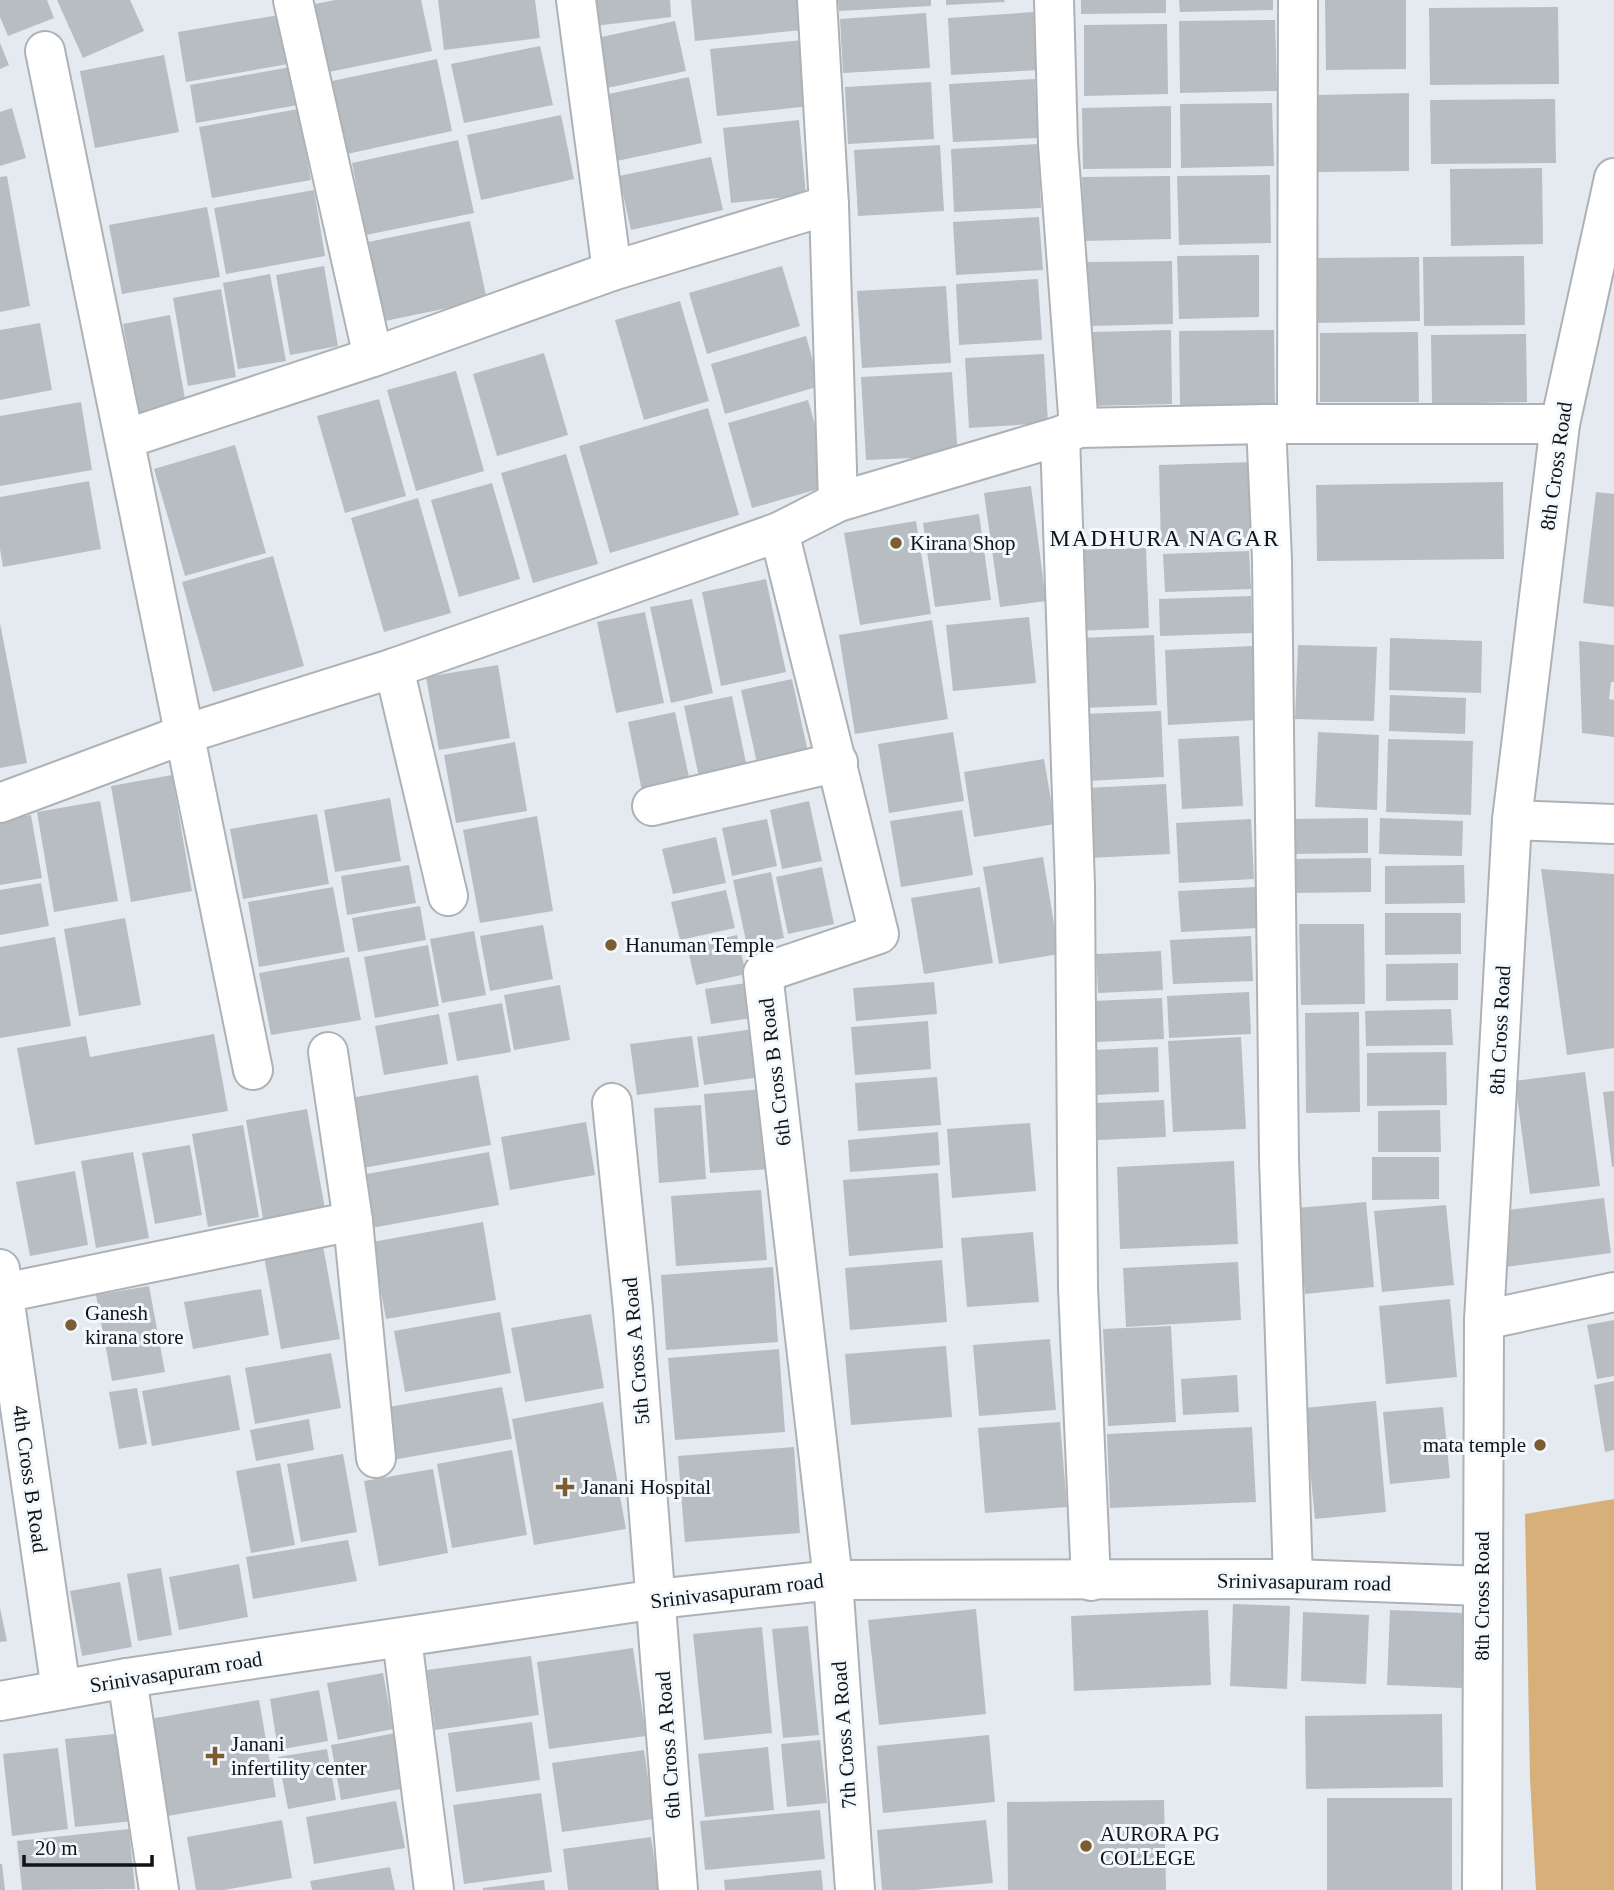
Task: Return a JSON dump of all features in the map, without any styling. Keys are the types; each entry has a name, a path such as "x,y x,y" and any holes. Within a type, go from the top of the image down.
{"street":[{"path":"293,0 373,357"},
{"path":"576,0 612,271"},
{"path":"817,0 829,205 838,502"},
{"path":"1054,0 1069,432 1078,1288 1091,1581"},
{"path":"1293,1579 1279,1159 1272,559 1281,424 1298,0"},
{"path":"45,51 253,1070"},
{"name":"8th Cross Road","path":"1482,1890 1484,1320 1512,820 1560,424 1614,178"},
{"path":"125,439 373,357 612,271 829,205"},
{"path":"0,803 185,734 394,668 779,532 838,502 1069,432 1281,424 1560,424"},
{"name":"6th Cross B Road","path":"779,532 879,934 764,973 833,1580"},
{"path":"394,668 447,897"},
{"path":"652,806 838,762"},
{"path":"1512,820 1614,824"},
{"path":"328,1052 353,1221 376,1458"},
{"name":"5th Cross A Road","path":"612,1103 633,1309 657,1599"},
{"path":"2,1280 353,1221"},
{"name":"4th Cross B Road","path":"2,1280 61,1690"},
{"path":"1484,1320 1614,1292"},
{"name":"Srinivasapuram road","path":"0,1702 127,1678 657,1599 833,1580 1293,1579 1482,1586"},
{"name":"7th Cross A Road","path":"833,1580 855,1890"},
{"name":"6th Cross A Road","path":"657,1599 678,1890"},
{"path":"402,1639 434,1890"},
{"path":"127,1678 159,1890"}],"shaded area":[{"path":"1614,1499 1614,1890 1536,1890 1530,1778 1525,1514"}],"building":[{"path":"0,0 47,0 54,18 8,36 0,17"},
{"path":"57,0 130,0 144,31 83,58"},
{"path":"335,0 421,0 432,51 329,72 315,4"},
{"path":"438,0 535,0 540,38 444,50"},
{"path":"591,0 670,0 671,17 594,26"},
{"path":"691,0 799,0 802,30 695,41"},
{"path":"838,0 931,0 931,6 839,11"},
{"path":"946,0 1004,0 1005,2 946,5"},
{"path":"1081,0 1166,0 1166,13 1081,14"},
{"path":"1179,0 1273,0 1273,10 1180,12"},
{"path":"1325,0 1406,0 1406,69 1326,70"},
{"path":"1558,7 1559,84 1430,85 1429,8"},
{"path":"1035,12 1039,70 951,75 948,18"},
{"path":"926,13 930,68 843,73 840,19"},
{"path":"279,15 288,64 186,82 178,32"},
{"path":"1275,20 1277,91 1180,93 1179,21"},
{"path":"675,21 686,71 598,90 588,40"},
{"path":"1167,24 1168,94 1084,96 1084,25"},
{"path":"803,40 810,106 717,116 710,49"},
{"path":"0,43 9,65 0,69"},
{"path":"540,46 553,105 464,123 451,64"},
{"path":"164,55 179,132 95,148 80,71"},
{"path":"437,59 452,131 347,154 332,81"},
{"path":"291,67 298,105 196,123 190,85"},
{"path":"689,77 702,143 612,162 599,96"},
{"path":"1035,79 1038,138 953,142 949,84"},
{"path":"931,82 934,139 848,144 845,87"},
{"path":"1409,93 1409,171 1318,172 1317,95"},
{"path":"1555,99 1556,163 1431,164 1430,100"},
{"path":"1272,103 1274,166 1181,168 1180,104"},
{"path":"1171,106 1171,168 1083,169 1082,108"},
{"path":"12,108 26,158 0,166 0,112"},
{"path":"298,109 311,180 212,198 199,127"},
{"path":"561,115 574,179 481,200 467,135"},
{"path":"799,120 806,195 731,203 723,128"},
{"path":"458,140 474,213 366,235 352,163"},
{"path":"1038,144 1041,208 954,212 951,149"},
{"path":"940,145 944,211 858,216 854,150"},
{"path":"711,157 723,210 631,230 619,176"},
{"path":"1542,168 1543,244 1451,246 1450,169"},
{"path":"1270,175 1271,243 1179,245 1177,176"},
{"path":"7,176 30,306 0,312 0,177"},
{"path":"1170,176 1171,239 1083,241 1082,177"},
{"path":"314,190 325,256 226,274 214,208"},
{"path":"207,207 220,277 122,294 109,225"},
{"path":"1039,217 1043,270 956,275 953,222"},
{"path":"470,221 487,300 385,321 368,242"},
{"path":"1259,255 1259,317 1179,319 1177,256"},
{"path":"1524,256 1525,325 1424,326 1423,257"},
{"path":"1419,257 1420,321 1318,323 1318,258"},
{"path":"1172,261 1173,324 1089,326 1088,262"},
{"path":"324,266 338,346 290,355 276,275"},
{"path":"782,266 800,326 707,354 689,293"},
{"path":"270,274 286,361 238,369 223,283"},
{"path":"1038,279 1042,340 959,345 956,284"},
{"path":"946,286 951,363 862,368 857,291"},
{"path":"221,289 236,377 188,386 173,298"},
{"path":"680,301 709,401 644,420 615,320"},
{"path":"170,315 187,410 140,419 123,324"},
{"path":"40,323 52,390 0,400 0,330"},
{"path":"1171,330 1172,404 1092,406 1091,332"},
{"path":"1274,330 1275,404 1180,406 1179,331"},
{"path":"1418,332 1419,402 1320,402 1320,333"},
{"path":"1526,334 1527,402 1432,404 1431,335"},
{"path":"806,336 820,386 725,414 711,364"},
{"path":"544,353 568,435 497,456 473,374"},
{"path":"1044,354 1048,423 969,428 965,358"},
{"path":"456,371 484,471 416,491 387,390"},
{"path":"952,372 958,456 866,460 861,377"},
{"path":"379,399 406,496 345,513 317,416"},
{"path":"808,400 832,485 752,508 728,423"},
{"path":"81,402 92,470 0,486 0,416"},
{"path":"708,408 739,515 610,553 579,446"},
{"path":"235,445 266,553 185,576 154,469"},
{"path":"566,454 598,564 533,583 501,473"},
{"path":"1253,462 1257,545 1161,548 1159,465"},
{"path":"89,481 101,549 3,567 0,549 0,497"},
{"path":"1503,482 1504,559 1317,561 1316,485"},
{"path":"492,483 520,579 459,597 431,500"},
{"path":"1031,486 1046,601 1000,607 984,493"},
{"path":"1596,492 1614,494 1614,607 1583,603"},
{"path":"418,498 451,613 384,632 351,518"},
{"path":"979,514 991,600 935,607 923,523"},
{"path":"916,521 931,614 860,625 844,533"},
{"path":"1146,548 1149,628 1075,631 1073,550"},
{"path":"1249,551 1251,589 1165,592 1163,554"},
{"path":"273,556 304,666 213,692 182,582"},
{"path":"766,579 786,672 721,686 702,592"},
{"path":"1251,596 1252,633 1160,636 1159,599"},
{"path":"692,599 713,693 671,703 650,607"},
{"path":"645,612 664,703 616,713 597,622"},
{"path":"1029,617 1036,683 953,691 946,625"},
{"path":"932,620 948,719 855,734 839,635"},
{"path":"0,623 27,763 0,768"},
{"path":"1154,635 1157,705 1082,708 1079,638"},
{"path":"1390,638 1482,641 1481,693 1389,690"},
{"path":"1579,641 1614,645 1614,682 1611,682 1609,699 1614,700 1614,737 1582,733"},
{"path":"1298,645 1377,647 1374,721 1295,719"},
{"path":"1253,646 1257,720 1168,725 1165,650"},
{"path":"498,665 510,738 439,750 426,677"},
{"path":"792,679 809,757 758,768 741,690"},
{"path":"1390,695 1466,698 1465,734 1389,731"},
{"path":"732,696 749,777 701,787 684,706"},
{"path":"1161,711 1164,777 1086,781 1082,714"},
{"path":"675,712 692,791 644,801 628,722"},
{"path":"953,732 964,801 889,813 878,744"},
{"path":"1318,732 1379,735 1377,810 1315,807"},
{"path":"1239,736 1243,806 1182,809 1178,739"},
{"path":"1388,739 1473,741 1471,815 1386,812"},
{"path":"515,742 527,811 456,823 444,755"},
{"path":"1044,759 1055,824 974,837 964,772"},
{"path":"172,775 192,891 131,902 111,786"},
{"path":"1166,784 1170,854 1089,858 1086,788"},
{"path":"390,798 401,861 335,872 324,810"},
{"path":"100,801 118,901 54,912 37,812"},
{"path":"809,801 822,861 782,869 770,810"},
{"path":"962,810 973,875 901,887 890,821"},
{"path":"317,814 329,884 243,899 230,829"},
{"path":"31,815 42,878 0,885 0,820"},
{"path":"537,816 553,911 480,923 463,830"},
{"path":"1368,818 1368,853 1289,854 1289,819"},
{"path":"1380,818 1463,821 1462,856 1379,854"},
{"path":"767,819 777,866 732,876 722,828"},
{"path":"1251,819 1254,879 1179,883 1176,823"},
{"path":"716,837 726,883 673,894 662,849"},
{"path":"1043,857 1059,954 999,964 983,867"},
{"path":"1371,858 1371,892 1290,893 1289,859"},
{"path":"409,865 416,903 347,915 341,876"},
{"path":"1464,865 1465,903 1385,904 1385,866"},
{"path":"822,867 834,924 788,934 776,877"},
{"path":"1541,869 1614,874 1614,1048 1567,1055"},
{"path":"771,872 784,938 747,946 733,880"},
{"path":"41,883 49,926 0,935 0,890"},
{"path":"333,887 345,952 259,967 248,902"},
{"path":"980,887 993,963 924,974 911,898"},
{"path":"1256,887 1258,928 1181,932 1178,891"},
{"path":"726,890 735,928 680,940 671,902"},
{"path":"420,906 426,940 358,952 352,918"},
{"path":"1385,913 1461,913 1461,954 1385,955"},
{"path":"125,918 141,1005 79,1016 64,929"},
{"path":"1299,924 1364,924 1365,1004 1301,1005"},
{"path":"543,925 553,979 490,991 480,936"},
{"path":"474,931 486,995 442,1003 430,939"},
{"path":"737,935 746,974 696,985 687,946"},
{"path":"1251,936 1253,981 1173,984 1170,940"},
{"path":"55,937 71,1026 0,1038 0,947"},
{"path":"428,945 439,1006 375,1018 364,957"},
{"path":"1161,951 1163,990 1098,993 1096,954"},
{"path":"349,957 361,1020 271,1035 259,973"},
{"path":"1458,963 1458,1000 1386,1001 1386,964"},
{"path":"760,981 765,1016 711,1024 705,989"},
{"path":"934,982 937,1014 856,1021 853,988"},
{"path":"560,985 570,1040 514,1050 504,995"},
{"path":"1249,992 1251,1034 1169,1038 1167,996"},
{"path":"1162,998 1164,1039 1095,1042 1093,1001"},
{"path":"502,1003 511,1052 457,1061 448,1013"},
{"path":"1451,1009 1453,1045 1366,1046 1365,1011"},
{"path":"1359,1012 1360,1112 1306,1113 1305,1013"},
{"path":"439,1014 448,1064 384,1075 375,1026"},
{"path":"928,1021 931,1069 855,1075 851,1027"},
{"path":"761,1028 768,1076 704,1085 697,1037"},
{"path":"214,1034 228,1111 35,1145 17,1048 86,1036 90,1057"},
{"path":"692,1036 699,1087 637,1095 630,1044"},
{"path":"1241,1037 1246,1129 1173,1132 1168,1041"},
{"path":"1158,1047 1159,1092 1094,1095 1092,1050"},
{"path":"1446,1052 1447,1105 1367,1106 1367,1053"},
{"path":"1585,1072 1600,1186 1530,1194 1515,1081"},
{"path":"478,1075 491,1145 363,1168 351,1098"},
{"path":"937,1077 941,1125 858,1131 855,1083"},
{"path":"765,1089 771,1169 710,1173 704,1094"},
{"path":"1614,1091 1614,1167 1612,1167 1603,1092"},
{"path":"1164,1100 1166,1137 1098,1140 1096,1103"},
{"path":"701,1105 706,1179 659,1183 654,1108"},
{"path":"307,1109 325,1209 263,1219 246,1120"},
{"path":"1440,1110 1441,1152 1378,1152 1378,1111"},
{"path":"586,1122 595,1175 510,1190 501,1137"},
{"path":"1030,1123 1036,1191 952,1198 947,1129"},
{"path":"243,1125 259,1217 208,1227 192,1134"},
{"path":"938,1132 940,1165 850,1172 848,1140"},
{"path":"190,1145 202,1215 155,1224 142,1153"},
{"path":"133,1152 149,1238 96,1248 81,1161"},
{"path":"489,1152 499,1205 371,1228 361,1175"},
{"path":"1372,1157 1439,1157 1439,1199 1372,1200"},
{"path":"1234,1161 1238,1244 1120,1249 1117,1167"},
{"path":"75,1171 88,1245 30,1256 16,1182"},
{"path":"938,1173 943,1248 849,1256 843,1180"},
{"path":"761,1190 767,1260 676,1266 671,1196"},
{"path":"1604,1198 1611,1253 1498,1268 1491,1212"},
{"path":"1366,1202 1374,1287 1305,1294 1297,1208"},
{"path":"1446,1205 1454,1285 1382,1292 1374,1211"},
{"path":"483,1222 496,1300 386,1319 372,1242"},
{"path":"1033,1232 1039,1302 967,1307 961,1238"},
{"path":"323,1246 340,1339 281,1349 264,1256"},
{"path":"942,1260 947,1322 850,1330 845,1268"},
{"path":"1238,1262 1241,1320 1126,1327 1123,1268"},
{"path":"773,1267 778,1342 666,1350 661,1275"},
{"path":"149,1286 165,1372 112,1381 96,1295"},
{"path":"261,1289 269,1335 193,1349 184,1302"},
{"path":"1450,1299 1457,1377 1386,1384 1379,1306"},
{"path":"500,1312 511,1373 405,1392 394,1331"},
{"path":"591,1314 604,1388 525,1402 511,1328"},
{"path":"1614,1320 1614,1376 1597,1379 1587,1325"},
{"path":"1171,1326 1176,1422 1108,1426 1103,1329"},
{"path":"1050,1339 1056,1410 979,1416 973,1345"},
{"path":"946,1346 952,1417 851,1425 845,1354"},
{"path":"779,1349 785,1432 675,1440 668,1358"},
{"path":"331,1353 341,1408 255,1424 245,1368"},
{"path":"230,1375 240,1430 152,1446 142,1391"},
{"path":"1237,1375 1239,1412 1183,1415 1181,1379"},
{"path":"1614,1381 1614,1450 1605,1452 1594,1385"},
{"path":"502,1387 512,1439 392,1460 383,1408"},
{"path":"137,1388 147,1444 119,1449 109,1392"},
{"path":"1376,1401 1386,1512 1315,1519 1304,1408"},
{"path":"603,1402 626,1529 534,1545 512,1419"},
{"path":"1443,1407 1450,1478 1390,1484 1383,1412"},
{"path":"309,1419 314,1450 256,1461 250,1430"},
{"path":"1060,1422 1067,1507 985,1513 978,1428"},
{"path":"1252,1427 1256,1502 1110,1508 1107,1434"},
{"path":"794,1447 800,1533 685,1542 678,1456"},
{"path":"512,1450 527,1535 452,1548 437,1464"},
{"path":"343,1454 357,1532 301,1542 287,1464"},
{"path":"280,1463 295,1545 251,1553 236,1471"},
{"path":"433,1469 448,1553 379,1566 364,1481"},
{"path":"348,1540 357,1581 253,1599 246,1557"},
{"path":"239,1564 248,1617 179,1630 169,1577"},
{"path":"161,1568 172,1635 138,1641 127,1574"},
{"path":"120,1582 132,1647 82,1656 70,1591"},
{"path":"1233,1604 1290,1606 1287,1689 1230,1686"},
{"path":"0,1608 7,1641 0,1642"},
{"path":"976,1609 986,1714 879,1725 868,1620"},
{"path":"1208,1610 1211,1685 1074,1691 1071,1616"},
{"path":"1390,1610 1464,1613 1462,1688 1387,1685"},
{"path":"1303,1612 1369,1615 1366,1684 1301,1681"},
{"path":"808,1626 819,1735 783,1738 772,1629"},
{"path":"762,1627 772,1733 704,1740 693,1634"},
{"path":"633,1648 646,1736 549,1749 537,1662"},
{"path":"531,1656 539,1715 435,1730 427,1670"},
{"path":"383,1673 393,1729 338,1740 327,1683"},
{"path":"319,1690 328,1741 278,1750 270,1699"},
{"path":"259,1700 276,1797 162,1817 144,1720"},
{"path":"1442,1714 1443,1787 1306,1789 1305,1716"},
{"path":"532,1722 540,1780 456,1792 448,1733"},
{"path":"124,1733 134,1821 75,1827 65,1739"},
{"path":"396,1733 406,1788 341,1800 331,1745"},
{"path":"989,1735 995,1802 883,1813 877,1746"},
{"path":"820,1740 827,1803 787,1807 781,1744"},
{"path":"768,1747 774,1810 705,1817 698,1754"},
{"path":"58,1748 68,1829 12,1836 3,1754"},
{"path":"327,1749 336,1800 288,1809 278,1757"},
{"path":"644,1750 654,1819 562,1832 552,1763"},
{"path":"541,1793 552,1872 464,1884 453,1805"},
{"path":"1327,1798 1452,1798 1452,1890 1327,1890"},
{"name":"AURORA PG COLLEGE","path":"1164,1800 1166,1890 1008,1890 1007,1802"},
{"path":"396,1801 405,1848 314,1864 306,1817"},
{"path":"820,1810 825,1859 705,1870 700,1821"},
{"path":"282,1820 292,1878 224,1890 196,1890 187,1837"},
{"path":"986,1820 993,1883 882,1890 877,1830"},
{"path":"129,1829 135,1889 22,1890 17,1841"},
{"path":"651,1837 659,1890 568,1890 563,1849"},
{"path":"2,1864 5,1890 0,1890"},
{"path":"390,1867 395,1890 312,1890 310,1881"},
{"path":"821,1870 823,1890 725,1890 724,1880"},
{"path":"544,1880 545,1890 483,1890 483,1888"}],"place":[{"name":"Kirana Shop","path":"896,543"},
{"name":"Hanuman Temple","path":"611,945"},
{"name":"Ganesh kirana store","path":"71,1325"},
{"name":"mata temple","path":"1540,1445"},
{"name":"Janani Hospital","path":"565,1487"},
{"name":"Janani infertility center","path":"215,1756"},
{"name":"AURORA PG COLLEGE","path":"1086,1846"}],"district":[{"name":"MADHURA NAGAR","path":"1165,538"}]}
